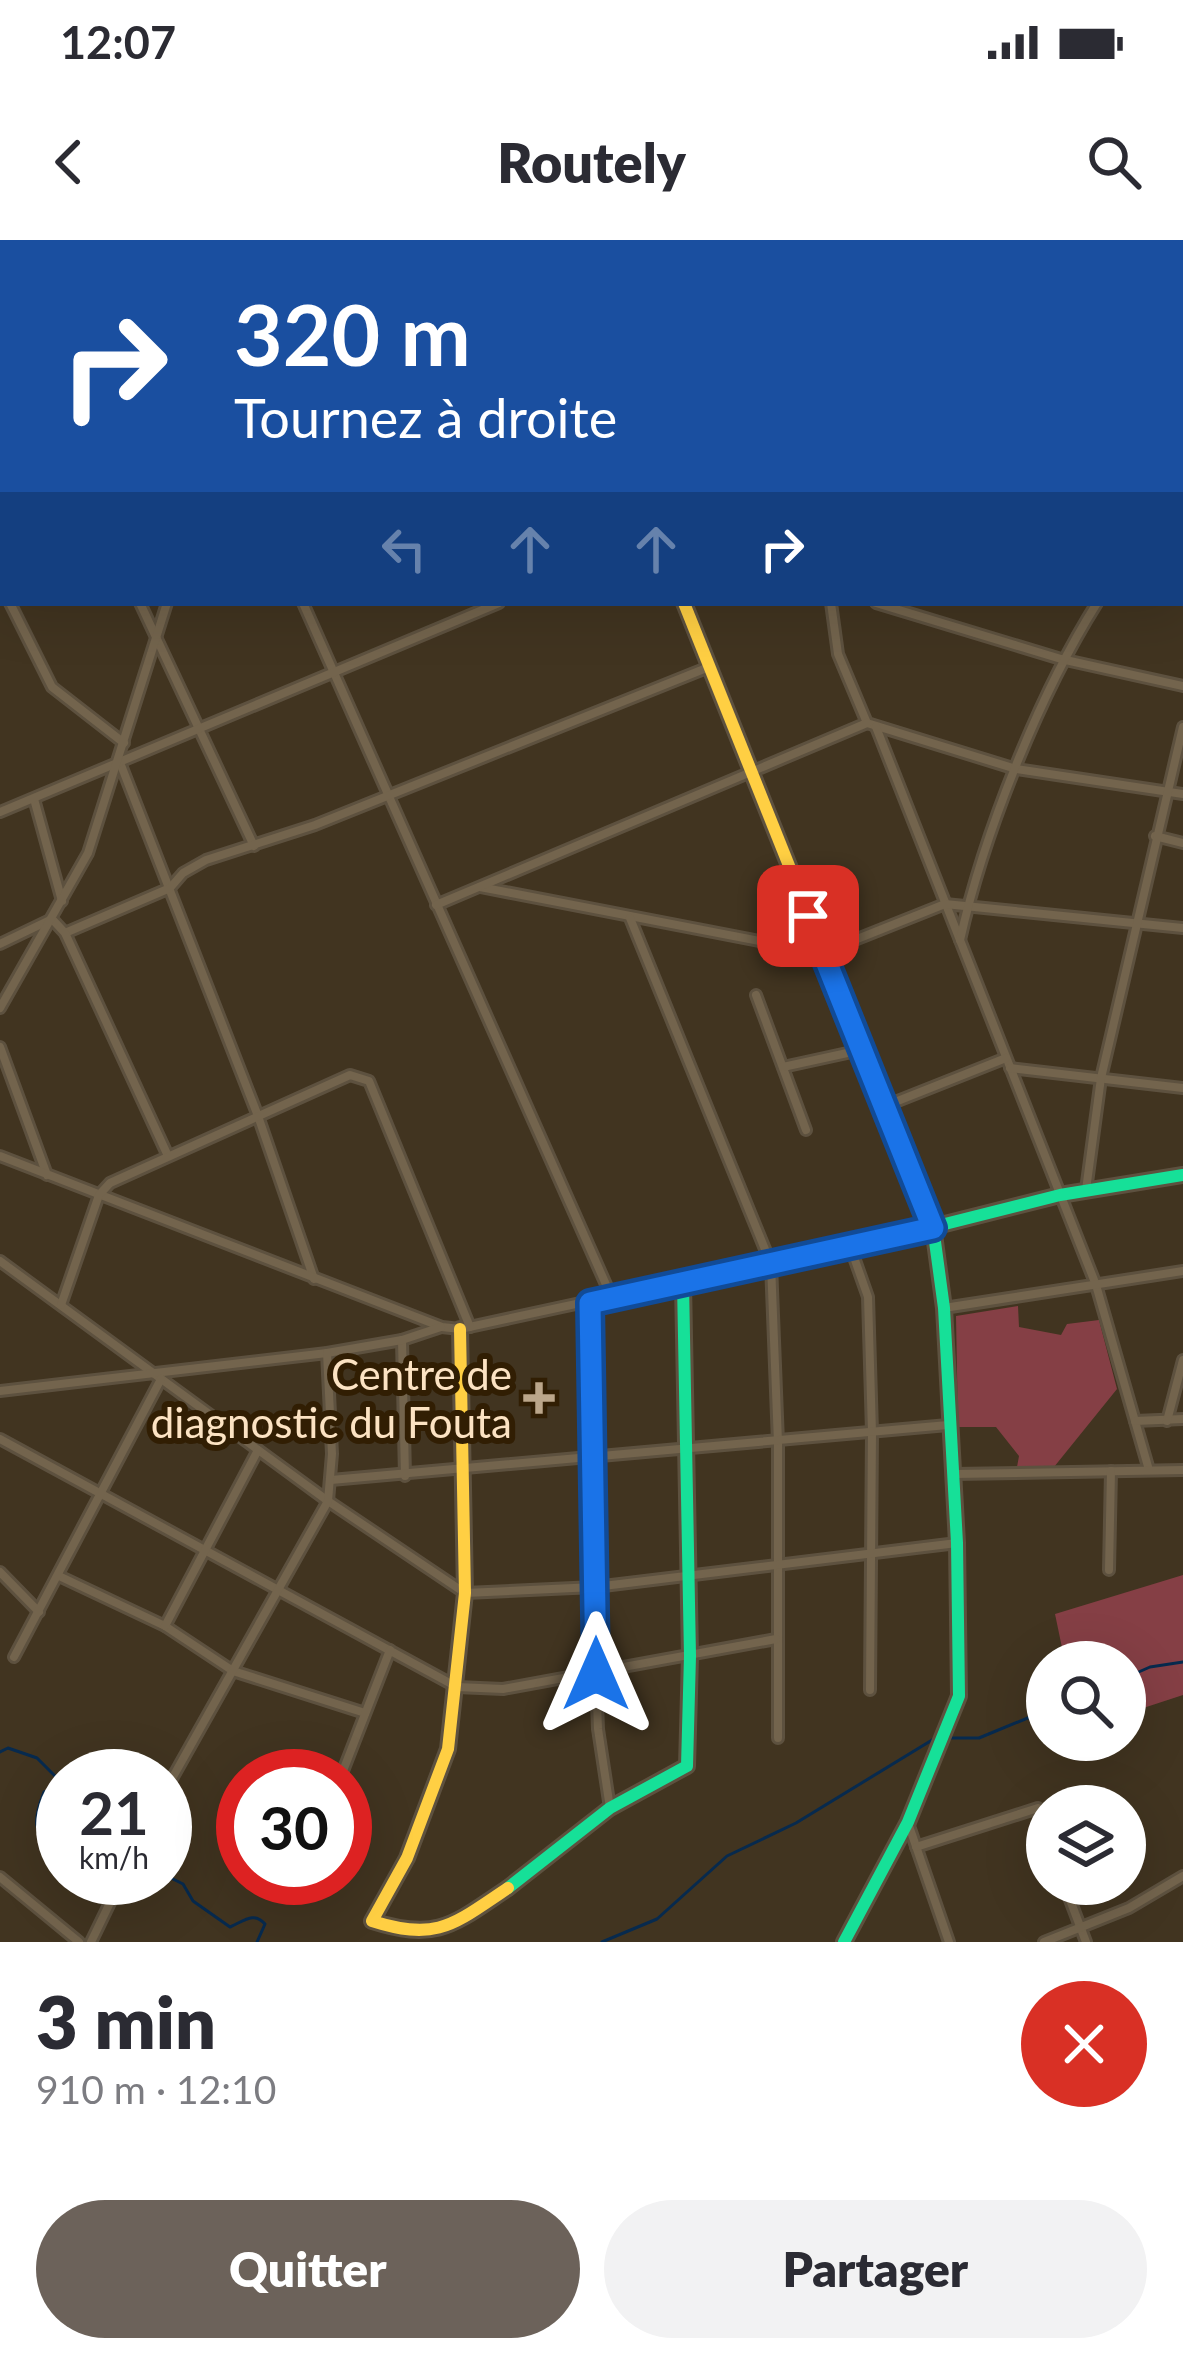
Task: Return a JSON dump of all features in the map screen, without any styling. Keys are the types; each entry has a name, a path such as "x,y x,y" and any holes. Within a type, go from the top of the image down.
{"street":[{"path":"12,606 52,687 124,743"},
{"path":"141,606 254,847"},
{"path":"0,1008 88,853 166,606"},
{"path":"304,606 612,1298"},
{"path":"0,812 492,606"},
{"path":"686,606 933,1228 944,1308 957,1543 959,1696 908,1822 844,1942"},
{"path":"831,606 838,655 872,725 1096,1285 1149,1470"},
{"path":"896,606 1061,659 1183,686"},
{"path":"960,941 1016,769 1061,659 1095,606"},
{"path":"65,933 170,888 183,873 206,860 254,847 710,667"},
{"path":"436,905 872,725 1016,769 1183,794"},
{"path":"1086,1191 1101,1078 1183,727"},
{"path":"119,760 258,1116 314,1279"},
{"path":"34,800 62,901"},
{"path":"1155,836 1183,843"},
{"path":"480,887 822,953 945,904 1183,928"},
{"path":"630,919 771,1264 778,1442 778,1738"},
{"path":"52,920 65,933 168,1156"},
{"path":"0,944 52,920"},
{"path":"756,995 806,1130"},
{"path":"0,1046 48,1176"},
{"path":"783,1067 861,1050"},
{"path":"884,1107 1008,1063 1183,1088"},
{"path":"61,1305 99,1195 110,1183 350,1076 369,1081 465,1328 465,1593 458,1687 448,1750 407,1858 372,1921 406,1935 444,1931 519,1881 610,1808 687,1766 690,1656 683,1283"},
{"path":"0,1156 442,1327 465,1328 933,1228 1060,1195 1183,1175"},
{"path":"850,1246 868,1297 870,1690"},
{"path":"0,1261 328,1501 465,1593 596,1587 957,1543"},
{"path":"944,1308 1183,1271"},
{"path":"590,1303 598,1729 610,1808"},
{"path":"0,1391 158,1377 326,1353 402,1340 442,1327"},
{"path":"402,1340 405,1476"},
{"path":"189,1749 328,1501 326,1353"},
{"path":"1167,1420 1183,1360"},
{"path":"14,1657 158,1377"},
{"path":"1135,1421 1183,1420"},
{"path":"331,1480 948,1426"},
{"path":"0,1439 458,1687 502,1689 776,1639"},
{"path":"165,1625 258,1450"},
{"path":"952,1474 1183,1470"},
{"path":"1109,1570 1111,1471"},
{"path":"0,1571 39,1612"},
{"path":"59,1576 165,1625 233,1671 365,1713"},
{"path":"351,1749 390,1649"},
{"path":"916,1846 1026,1812"},
{"path":"908,1822 949,1942"},
{"path":"1044,1942 1129,1908 1183,1876"},
{"path":"0,1877 79,1942"},
{"path":"92,1942 109,1905"},
{"path":"1072,1905 1086,1942"}],"shaded area":[{"path":"1018,1306 1019,1327 1061,1335 1067,1324 1099,1320 1117,1389 1054,1467 1017,1467 1019,1456 996,1427 958,1427 956,1316"},
{"path":"1183,1575 1183,1695 1146,1707 1146,1641 1061,1641 1055,1614"}],"waterway":[{"path":"1146,1669 1183,1662"},
{"path":"946,1738 979,1738 1026,1719"},
{"path":"602,1942 657,1919 727,1856 796,1823 937,1737"},
{"path":"0,1752 8,1748 36,1758"},
{"path":"192,1899 230,1927 249,1918 261,1920 265,1924 257,1942"}],"traffic: fast":[{"path":"933,1227 1060,1195 1183,1175"},
{"path":"844,1942 908,1822 959,1696 957,1543 944,1308 933,1227 923,1201"},
{"path":"508,1888 610,1808 687,1766 690,1656 683,1283"}],"traffic: slow":[{"path":"685,606 923,1201"},
{"path":"460,1329 465,1593 448,1749 407,1858 372,1921 414,1930 444,1926 508,1888"}],"place":[{"name":"Centre de diagnostic du Fouta","path":"539,1398"}],"route":[{"path":"596,1674 590,1303 933,1228 808,916"}]}
